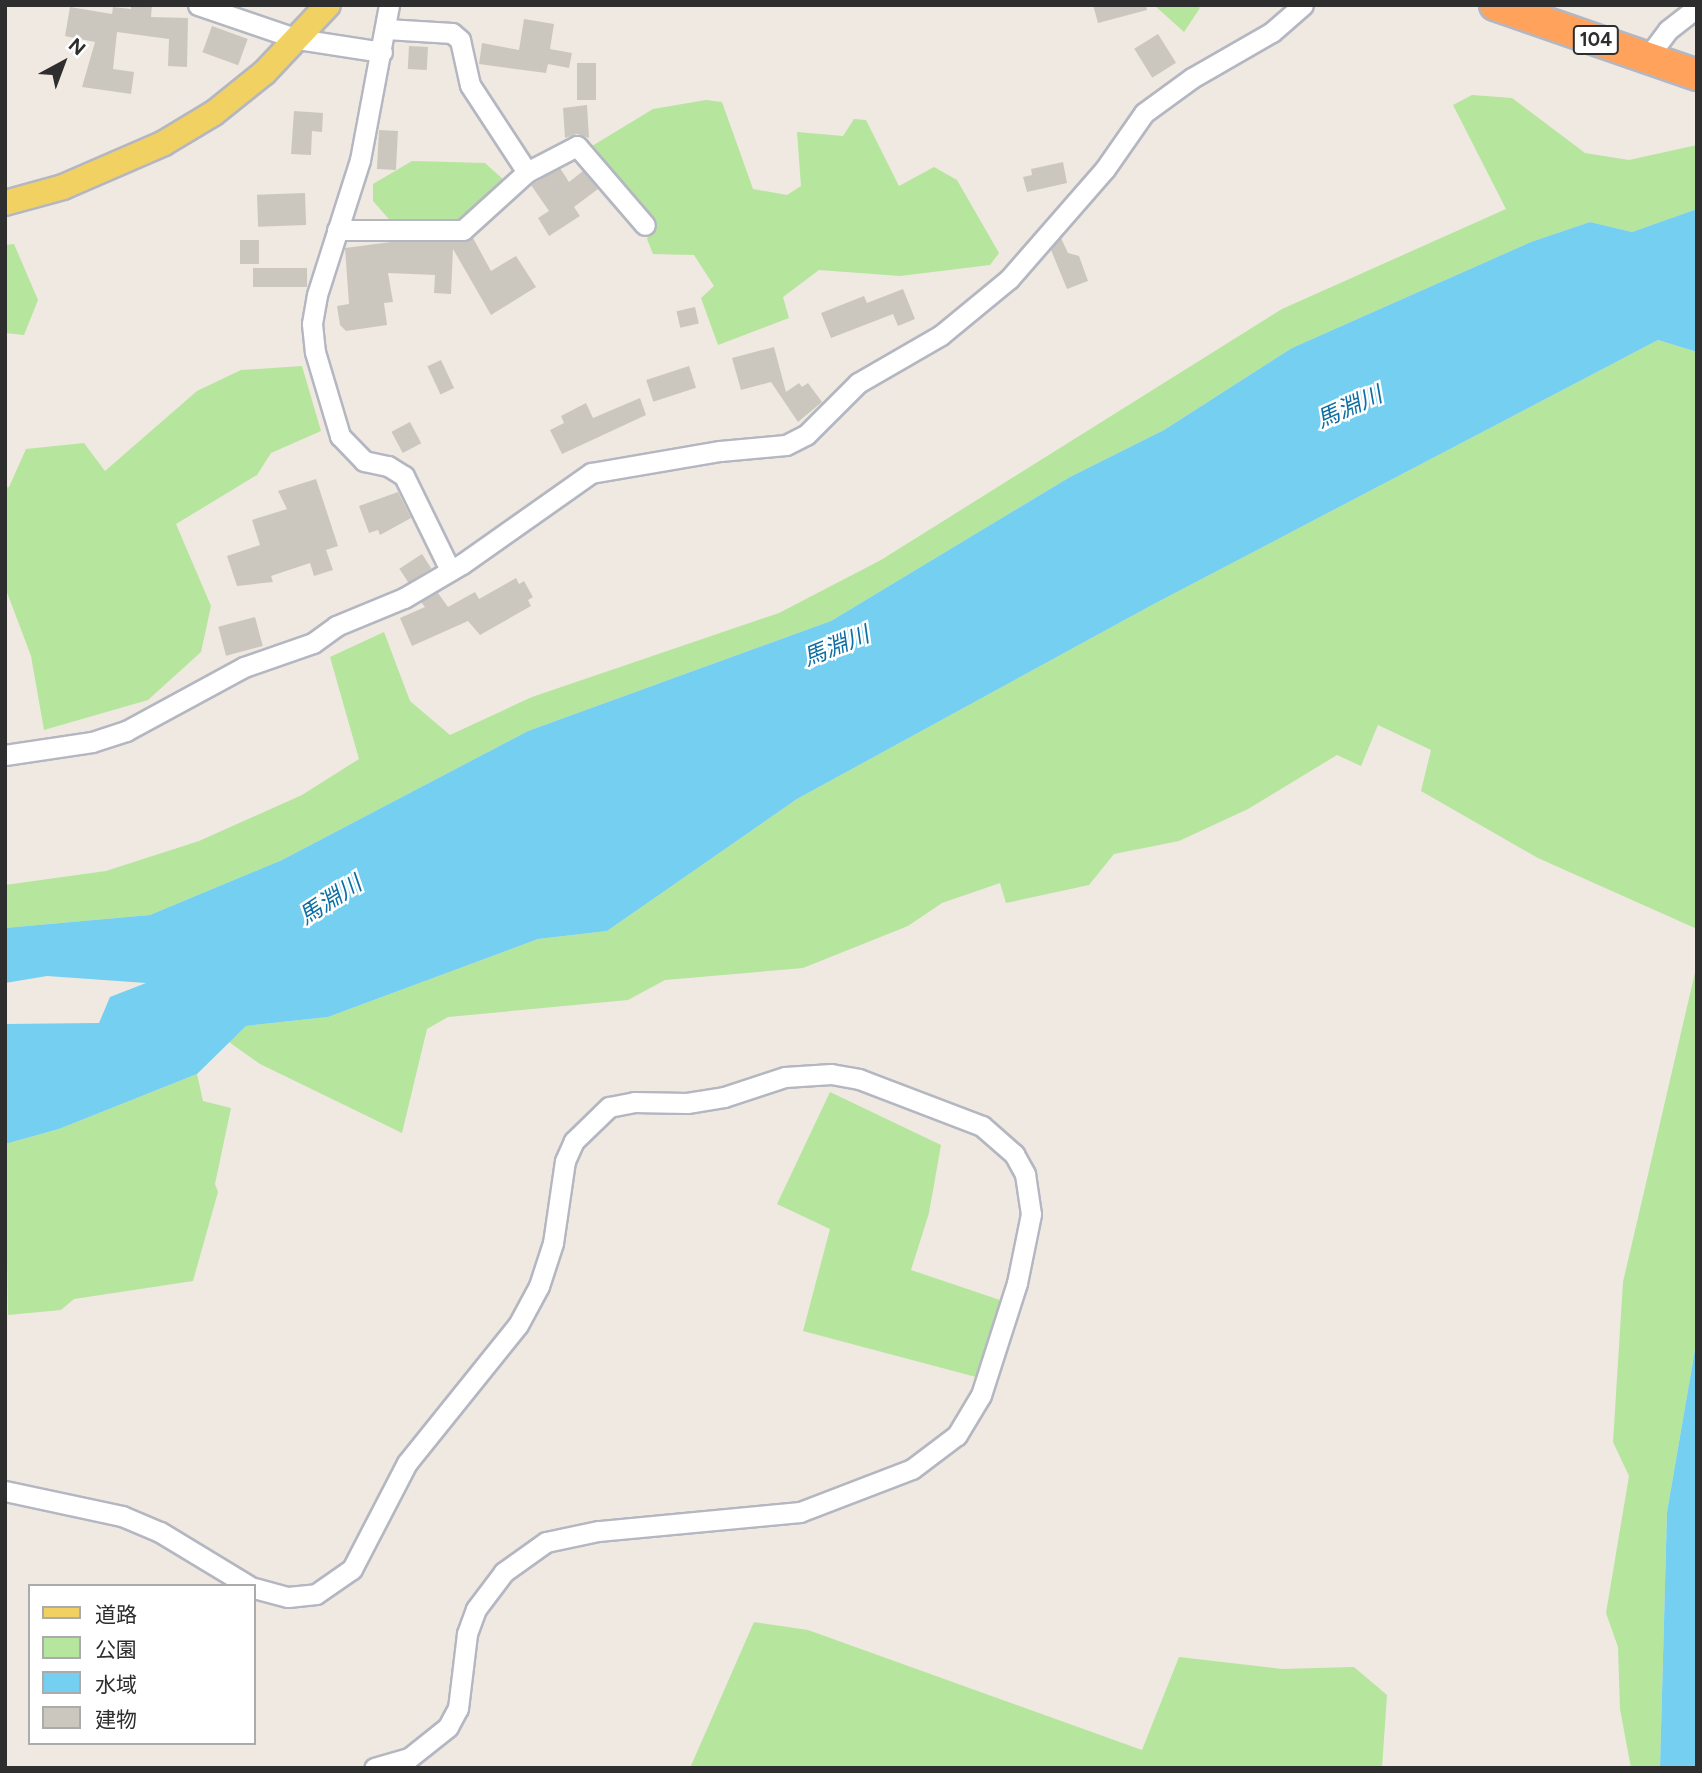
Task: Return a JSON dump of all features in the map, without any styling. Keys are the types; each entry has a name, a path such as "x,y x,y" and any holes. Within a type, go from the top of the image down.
{"highway":[{"name":"104","path":"1495,5 1697,75"}],"main road":[{"path":"5,202 63,187 164,143 214,113 298,39 328,5"}],"street":[{"path":"198,5 298,39 382,52"},
{"path":"389,5 360,160 337,230 312,324 315,352 340,436 364,461 388,466 404,476 450,570"},
{"path":"5,755 92,742 126,731 244,667 313,643 337,626 404,598 450,570 591,473 720,451 786,445 806,435 858,383 942,335 1009,279 1105,169 1125,136 1154,104 1272,32 1303,5"},
{"path":"1647,58 1668,30 1697,7"},
{"path":"386,29 452,33 460,40 470,85 527,172"},
{"path":"337,230 463,229 527,172 577,146 645,225"},
{"path":"256,1588 288,1597 316,1594 352,1569 407,1463 523,1315 539,1286 553,1243 565,1161 574,1141 609,1107 634,1102 687,1103 724,1097 785,1077 831,1074 859,1079 982,1126 1014,1154 1027,1184 1031,1214 1017,1283 981,1395 957,1435 912,1469 800,1512 598,1531 546,1542 504,1572 476,1609 467,1634 458,1708 448,1727 409,1758 374,1768"},
{"path":"5,1491 122,1516 160,1532 247,1584"}],"green space":[{"path":"1154,5 1197,5 1200,8 1184,32"},
{"path":"1472,95 1512,98 1585,153 1629,160 1697,145 1697,209 1632,232 1590,222 1531,242 1292,348 1164,430 1070,477 831,621 528,731 282,860 150,915 5,928 5,885 106,871 199,841 302,795 359,759 330,657 384,632 410,701 450,735 532,697 779,613 881,560 1282,309 1506,209 1453,105"},
{"path":"706,100 722,102 753,189 787,195 801,186 797,132 843,136 854,119 866,120 899,186 934,167 957,180 999,253 990,265 900,276 819,270 783,297 789,318 718,345 701,298 714,286 694,255 653,254 647,239 656,220 592,146 653,109"},
{"path":"412,161 485,163 505,181 454,226 394,225 373,201 373,184"},
{"path":"14,244 38,300 24,335 5,333 5,245"},
{"path":"1658,340 1697,352 1697,929 1538,858 1421,791 1431,750 1378,725 1361,766 1337,755 1248,809 1179,841 1114,854 1089,885 1006,903 1000,883 942,903 908,926 803,968 665,980 628,1000 448,1017 427,1029 402,1133 260,1064 229,1042 246,1026 328,1017 538,939 607,931 797,799 1152,605"},
{"path":"302,366 321,431 271,453 257,475 176,524 211,606 201,652 148,700 44,730 31,656 5,587 5,488 9,487 26,449 84,443 105,471 197,391 241,370"},
{"path":"1697,964 1697,1338 1667,1512 1660,1768 1631,1768 1620,1709 1618,1647 1606,1613 1629,1476 1613,1442 1623,1282"},
{"path":"197,1074 203,1101 231,1108 215,1184 218,1192 193,1281 74,1299 61,1310 8,1315 5,1144 59,1129"},
{"path":"830,1092 941,1145 929,1213 911,1270 1003,1301 976,1377 803,1331 830,1229 777,1204"},
{"path":"754,1622 808,1630 1142,1750 1179,1657 1282,1669 1354,1667 1387,1695 1382,1768 690,1768"}],"water":[{"name":"馬淵川","path":"1697,209 1697,352 1658,340 1152,605 797,799 607,931 538,939 328,1017 246,1026 197,1074 59,1129 5,1144 5,1024 99,1023 110,997 146,983 47,976 5,983 5,928 150,915 282,860 528,731 831,621 1070,477 1164,430 1292,348 1531,242 1590,222 1632,232"},
{"path":"1697,1338 1697,1768 1660,1768 1667,1512"}],"building":[{"path":"131,5 152,5 151,17 188,18 187,67 168,66 169,39 117,32 113,69 134,72 131,94 82,87 95,42 65,36 70,7 112,14 113,7 131,9"},
{"path":"1093,5 1146,5 1147,10 1098,23"},
{"path":"524,19 554,24 550,49 572,53 569,68 548,64 546,73 479,64 482,43 519,50"},
{"path":"212,26 248,39 238,65 202,52"},
{"path":"1158,34 1176,63 1152,78 1134,49"},
{"path":"409,46 428,47 427,70 408,69"},
{"path":"577,63 596,63 596,100 577,100"},
{"path":"587,105 589,138 577,134 565,138 563,108"},
{"path":"294,111 323,113 322,132 312,131 311,155 291,154"},
{"path":"379,130 398,131 396,170 377,169"},
{"path":"1063,162 1067,183 1027,192 1023,177 1032,175 1031,169"},
{"path":"560,168 569,182 583,171 598,189 574,207 580,216 549,236 538,218 549,211 531,185"},
{"path":"305,193 306,225 258,227 257,195"},
{"path":"473,238 491,271 516,256 536,287 491,315 453,249 451,294 434,293 435,275 388,273 393,302 384,303 387,325 346,331 340,325 337,306 349,304 345,248 391,242 464,242"},
{"path":"1061,238 1068,253 1079,256 1088,281 1067,289 1051,250"},
{"path":"240,240 259,240 259,264 240,264"},
{"path":"253,268 307,268 307,287 253,287"},
{"path":"903,289 915,319 898,326 893,314 831,338 821,313 864,296 867,303"},
{"path":"695,307 699,324 680,328 676,311"},
{"path":"774,347 786,392 799,383 802,387 808,383 822,402 798,422 771,382 741,390 732,358"},
{"path":"441,360 454,388 441,394 427,366"},
{"path":"689,366 696,388 653,402 646,380"},
{"path":"640,398 646,415 562,454 550,430 564,423 561,416 586,403 593,418"},
{"path":"410,422 421,443 403,453 391,432"},
{"path":"316,479 338,546 326,550 333,570 314,576 310,563 271,576 273,582 237,586 227,556 260,545 252,520 287,509 278,491"},
{"path":"398,492 411,518 380,535 378,530 369,533 359,506"},
{"path":"422,554 431,568 409,583 399,569"},
{"path":"516,578 519,584 524,581 533,597 528,600 531,606 480,635 468,621 412,646 400,618 425,607 421,602 438,593 448,607 475,592 479,599"},
{"path":"255,617 263,646 226,656 218,627"}]}
